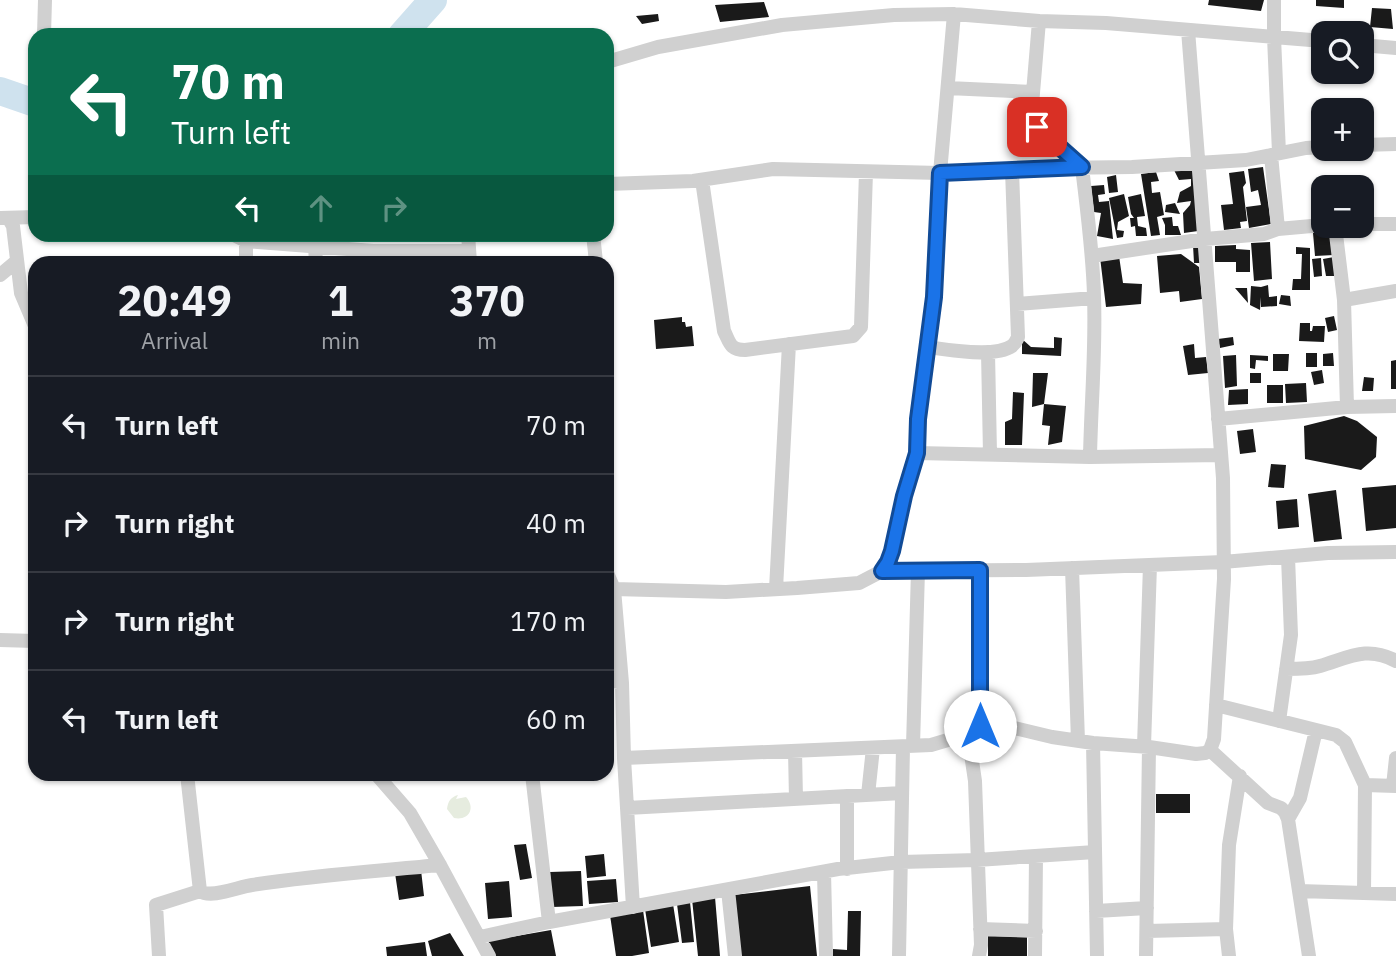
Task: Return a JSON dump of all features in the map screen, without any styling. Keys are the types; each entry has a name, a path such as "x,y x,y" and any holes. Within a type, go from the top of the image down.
{"street":[{"path":"44,28 45,0"},
{"path":"1274,0 1278,229"},
{"path":"614,60 658,47 782,26 894,15 954,14 1106,23 1311,40"},
{"path":"882,571 892,551 917,453 918,419 934,297 940,173 954,14"},
{"path":"1039,21 1031,117 1037,127 1082,167 1094,298 1095,344 1090,457"},
{"path":"624,758 930,745 974,730 1002,725 1086,742 1196,754 1210,750 1214,739 1223,562 1223,478 1188,30"},
{"path":"1374,46 1396,48"},
{"path":"948,88 1033,92"},
{"path":"1374,145 1396,144"},
{"path":"614,184 702,180 774,169 940,173 1132,167 1246,160 1311,148"},
{"path":"927,347 988,352 1010,348 1015,344 1018,337 1012,170"},
{"path":"702,180 724,331 733,348 745,350 853,336 862,327 866,172"},
{"path":"4,218 28,217"},
{"path":"4,218 13,226 20,293 28,311"},
{"path":"1374,224 1396,223"},
{"path":"1092,256 1311,226"},
{"path":"1336,238 1344,300 1347,407"},
{"path":"246,256 246,242 454,256"},
{"path":"314,247 315,256"},
{"path":"0,275 17,261"},
{"path":"1344,300 1396,291"},
{"path":"1017,304 1094,298"},
{"path":"776,589 789,344"},
{"path":"988,352 990,454"},
{"path":"1218,418 1347,407 1396,406"},
{"path":"917,453 1090,457 1221,455"},
{"path":"633,907 622,682 614,589 726,592 859,583 882,571 1072,568 1223,562 1328,553 1396,552"},
{"path":"1279,721 1291,635 1289,557"},
{"path":"1146,956 1146,747 1150,565"},
{"path":"1072,568 1095,852 1097,956"},
{"path":"899,956 902,793 908,746 918,570"},
{"path":"979,956 981,945 974,730 980,570"},
{"path":"0,640 28,640"},
{"path":"1286,669 1317,667 1361,653 1390,658 1396,662"},
{"path":"614,680 622,682"},
{"path":"1216,705 1336,735 1345,742 1365,785 1364,893"},
{"path":"1288,819 1300,798 1316,730"},
{"path":"868,795 873,748"},
{"path":"1210,750 1268,803 1285,811 1309,956"},
{"path":"795,751 796,799"},
{"path":"1365,785 1395,786 1396,758"},
{"path":"1229,956 1226,929 1228,845 1240,776"},
{"path":"188,781 200,891 203,894 251,885 440,865"},
{"path":"382,781 410,813 489,956"},
{"path":"533,781 549,922"},
{"path":"627,808 902,793"},
{"path":"847,869 848,796"},
{"path":"480,937 824,872 901,862 1095,852"},
{"path":"1035,956 1036,856"},
{"path":"824,872 826,956"},
{"path":"728,890 736,956"},
{"path":"159,956 156,905 200,891"},
{"path":"1299,891 1396,894"},
{"path":"1096,911 1147,908"},
{"path":"980,929 1036,931"},
{"path":"1147,931 1226,929"}],"shaded area":[{"path":"458,795 456,799 466,797 469,801 471,809 464,818 454,818 447,809 450,800"}],"building":[{"path":"1209,0 1264,0 1261,11 1208,5"},
{"path":"1316,0 1344,0 1344,8 1316,6"},
{"path":"764,2 769,17 720,22 715,5"},
{"path":"1372,8 1391,9 1393,29 1374,27 1374,21 1371,21"},
{"path":"658,14 659,21 642,24 636,16"},
{"path":"1263,167 1271,224 1249,228 1246,207 1261,205 1258,190 1251,192 1248,169"},
{"path":"1194,169 1198,231 1184,233 1183,213 1191,201 1177,203 1180,192 1191,186 1191,179 1179,180 1174,170"},
{"path":"1244,171 1247,221 1240,222 1241,228 1224,230 1221,205 1233,204 1229,173"},
{"path":"1156,172 1159,181 1151,182 1152,193 1160,192 1164,215 1157,217 1160,235 1151,236 1141,174"},
{"path":"1116,175 1118,192 1109,193 1107,177"},
{"path":"1104,185 1105,194 1098,195 1099,202 1109,201 1113,239 1097,236 1101,213 1094,212 1091,186"},
{"path":"1124,194 1129,216 1118,222 1117,230 1124,231 1123,237 1117,238 1109,198"},
{"path":"1141,194 1145,216 1137,217 1138,226 1146,228 1147,236 1136,236 1135,226 1131,227 1130,218 1134,218 1128,197"},
{"path":"1175,203 1180,214 1165,212 1166,205"},
{"path":"1172,217 1173,226 1178,226 1181,235 1165,235 1162,218"},
{"path":"1313,238 1333,238 1334,255 1315,256"},
{"path":"1270,242 1272,279 1254,281 1251,243"},
{"path":"1193,245 1201,245 1202,263 1194,263"},
{"path":"1236,245 1236,249 1250,250 1250,272 1236,272 1236,262 1215,262 1215,246"},
{"path":"1296,247 1310,248 1310,290 1292,290 1293,279 1301,279 1302,254 1296,254"},
{"path":"1181,254 1199,267 1202,299 1180,302 1179,291 1160,293 1157,256"},
{"path":"1119,256 1123,283 1142,284 1141,304 1106,307 1100,257"},
{"path":"1334,257 1338,276 1326,276 1323,259"},
{"path":"1321,258 1322,276 1314,277 1312,259"},
{"path":"1268,285 1269,297 1277,296 1277,306 1261,307 1261,297 1260,310 1250,305 1251,286"},
{"path":"1235,288 1247,288 1248,303"},
{"path":"1281,295 1290,296 1291,306 1279,304"},
{"path":"1334,316 1337,330 1328,332 1325,318"},
{"path":"682,317 686,327 692,326 694,346 656,349 654,320"},
{"path":"1300,323 1310,323 1310,331 1313,326 1325,326 1324,342 1299,341"},
{"path":"1054,337 1062,338 1061,356 1022,354 1022,339 1031,347 1054,348"},
{"path":"1233,337 1234,345 1220,348 1218,339"},
{"path":"1194,344 1195,358 1206,357 1208,373 1188,375 1183,346"},
{"path":"1306,353 1317,353 1317,367 1306,367"},
{"path":"1333,353 1334,366 1323,366 1323,354"},
{"path":"1273,354 1289,354 1288,371 1273,371"},
{"path":"1236,355 1237,386 1225,388 1223,356"},
{"path":"1250,355 1268,356 1268,361 1256,360 1255,369 1250,368"},
{"path":"1396,360 1396,389 1391,389 1391,361"},
{"path":"1322,370 1324,383 1314,385 1311,372"},
{"path":"1033,373 1048,373 1044,404 1032,407"},
{"path":"1250,373 1261,373 1261,383 1250,383"},
{"path":"1364,377 1374,378 1373,391 1362,391"},
{"path":"1306,383 1307,402 1286,403 1285,384"},
{"path":"1267,385 1283,385 1283,403 1267,403"},
{"path":"1248,389 1248,404 1228,405 1229,390"},
{"path":"1013,392 1024,393 1022,445 1005,445 1005,422 1012,419"},
{"path":"1044,404 1066,406 1062,442 1048,445 1050,426 1042,425"},
{"path":"1344,416 1357,421 1377,437 1376,457 1361,470 1305,459 1304,426"},
{"path":"1253,429 1256,452 1240,454 1237,431"},
{"path":"1271,464 1286,465 1284,488 1268,487"},
{"path":"1396,485 1396,528 1366,531 1362,488"},
{"path":"1336,490 1342,539 1314,542 1308,494"},
{"path":"1297,499 1299,527 1278,529 1276,501"},
{"path":"1156,794 1190,794 1190,813 1156,813"},
{"path":"526,844 532,878 520,880 514,845"},
{"path":"604,854 606,876 587,878 585,856"},
{"path":"421,870 424,896 399,900 395,873"},
{"path":"581,871 583,906 552,907 550,872"},
{"path":"616,879 618,902 589,904 587,881"},
{"path":"509,881 512,917 488,919 485,883"},
{"path":"810,886 817,956 740,956 734,895"},
{"path":"715,897 720,956 698,956 692,899"},
{"path":"690,902 694,942 682,943 677,904"},
{"path":"673,904 679,942 651,947 645,909"},
{"path":"643,910 649,953 616,956 610,915"},
{"path":"848,911 861,911 860,956 833,956 833,949 847,950"},
{"path":"551,930 556,956 496,956 488,941"},
{"path":"450,933 464,956 432,956 428,941"},
{"path":"988,936 1027,937 1027,956 988,956"},
{"path":"425,942 427,956 387,956 386,947"}],"waterway":[{"path":"408,28 433,0"},
{"path":"0,91 28,101"}],"route":[{"path":"980,726 980,570 882,571 892,551 917,453 918,419 934,297 940,173 1082,167 1037,127"}]}
